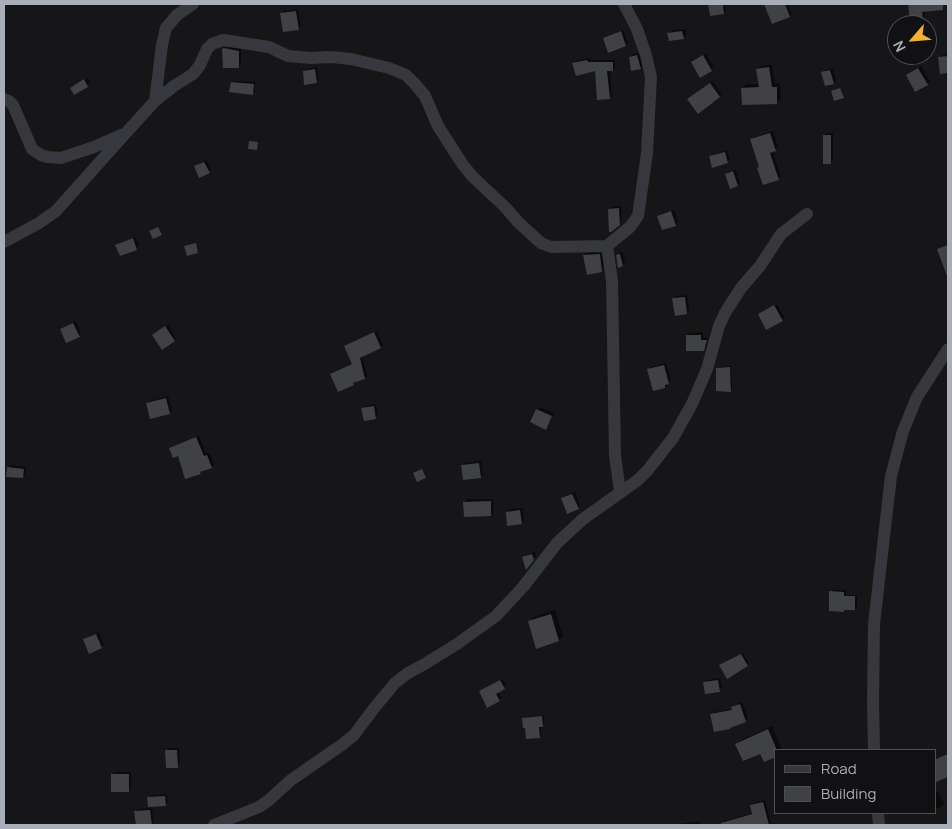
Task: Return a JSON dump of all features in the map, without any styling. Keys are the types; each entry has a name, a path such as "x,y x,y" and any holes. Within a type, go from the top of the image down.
{"street":[{"path":"155,101 166,28 177,15 193,4"},
{"path":"4,242 39,223 56,211 155,101 193,74 200,65 207,48 223,40 268,47 288,56 351,59 389,68 406,76 425,96 438,126 463,165 541,243 551,247 607,246 630,227 638,216 647,153 651,77 637,29 624,4"},
{"path":"4,99 13,105 32,149 47,157 61,158 124,134"},
{"path":"214,825 260,807 292,780 343,744 354,735 395,682 408,672 457,644 496,616 523,587 557,543 583,519 638,480 647,471 673,438 692,404 707,369 725,313 781,234 807,214"},
{"path":"607,246 612,281 615,455 620,492"},
{"path":"874,749 874,624 891,476 903,430 917,397 948,349"}],"building":[{"path":"708,4 723,4 724,14 710,16"},
{"path":"764,4 785,4 790,17 772,24"},
{"path":"908,4 943,4 943,10 922,12 922,15 909,15"},
{"path":"296,11 299,30 283,32 280,13"},
{"path":"621,31 626,46 608,53 603,38"},
{"path":"682,31 684,39 669,41 667,33"},
{"path":"222,49 239,51 239,68 223,68"},
{"path":"637,55 641,69 631,71 629,57"},
{"path":"703,55 712,71 700,78 691,62"},
{"path":"948,56 948,73 940,74 938,57"},
{"path":"587,60 588,62 613,62 613,71 607,71 610,99 597,100 595,71 576,76 572,63"},
{"path":"769,67 772,87 777,87 777,104 742,105 741,88 759,87 756,69"},
{"path":"918,68 928,85 915,92 906,75"},
{"path":"315,69 317,83 304,85 303,71"},
{"path":"830,70 834,84 825,86 821,72"},
{"path":"84,79 88,87 74,95 70,88"},
{"path":"231,82 254,84 253,95 229,92"},
{"path":"710,83 720,97 698,114 687,99"},
{"path":"840,88 844,98 834,101 831,91"},
{"path":"770,133 776,151 770,153 779,180 763,185 750,139"},
{"path":"823,135 831,135 831,164 823,164"},
{"path":"249,141 258,142 257,150 248,149"},
{"path":"725,152 728,163 712,168 709,156"},
{"path":"204,162 210,173 199,178 194,166"},
{"path":"733,171 738,186 730,189 725,174"},
{"path":"619,208 620,225 609,232 608,209"},
{"path":"671,211 676,226 662,230 657,216"},
{"path":"158,227 162,235 153,239 149,231"},
{"path":"133,238 137,250 120,256 115,245"},
{"path":"196,243 198,253 187,256 184,246"},
{"path":"948,245 948,276 947,276 937,249"},
{"path":"600,254 602,272 587,275 583,255"},
{"path":"620,254 623,266 618,268 616,255"},
{"path":"685,297 687,314 675,316 672,298"},
{"path":"774,305 783,321 766,330 758,314"},
{"path":"73,323 80,337 66,343 60,329"},
{"path":"165,326 175,341 162,350 152,335"},
{"path":"374,332 381,348 360,358 365,379 353,383 354,385 338,392 330,374 352,364 344,346"},
{"path":"686,335 701,335 701,340 707,340 704,351 686,351"},
{"path":"664,365 669,384 665,385 665,388 653,391 647,369"},
{"path":"730,367 731,392 716,391 716,368"},
{"path":"166,398 170,414 150,419 146,403"},
{"path":"374,406 376,419 364,421 361,408"},
{"path":"536,409 552,416 546,430 530,422"},
{"path":"196,437 204,456 207,455 212,468 185,479 178,456 173,458 169,448"},
{"path":"479,463 481,478 463,480 461,465"},
{"path":"7,467 24,469 23,478 6,477"},
{"path":"422,469 426,478 417,482 413,473"},
{"path":"572,494 579,509 567,514 561,498"},
{"path":"491,501 491,516 464,517 463,502"},
{"path":"520,510 522,524 507,526 506,512"},
{"path":"532,554 534,560 526,570 522,557"},
{"path":"829,591 844,592 844,596 855,596 855,610 844,610 844,612 829,611"},
{"path":"551,614 559,641 536,649 528,621"},
{"path":"96,634 102,648 89,654 83,639"},
{"path":"741,654 748,666 727,679 719,665"},
{"path":"500,680 505,689 496,694 500,701 487,708 479,691"},
{"path":"718,680 720,692 705,694 703,682"},
{"path":"740,704 746,722 730,729 714,732 710,714 732,710 731,707"},
{"path":"542,716 543,727 539,727 540,738 526,739 522,718"},
{"path":"768,729 776,748 774,749 774,758 764,762 760,754 743,761 735,744"},
{"path":"165,750 177,750 178,768 166,768"},
{"path":"948,754 948,777 937,782 937,759"},
{"path":"111,774 129,774 129,792 111,792"},
{"path":"165,796 166,806 148,807 147,797"},
{"path":"763,802 769,825 721,825 721,823 752,814 750,805"},
{"path":"150,810 152,825 136,825 134,811"}]}
